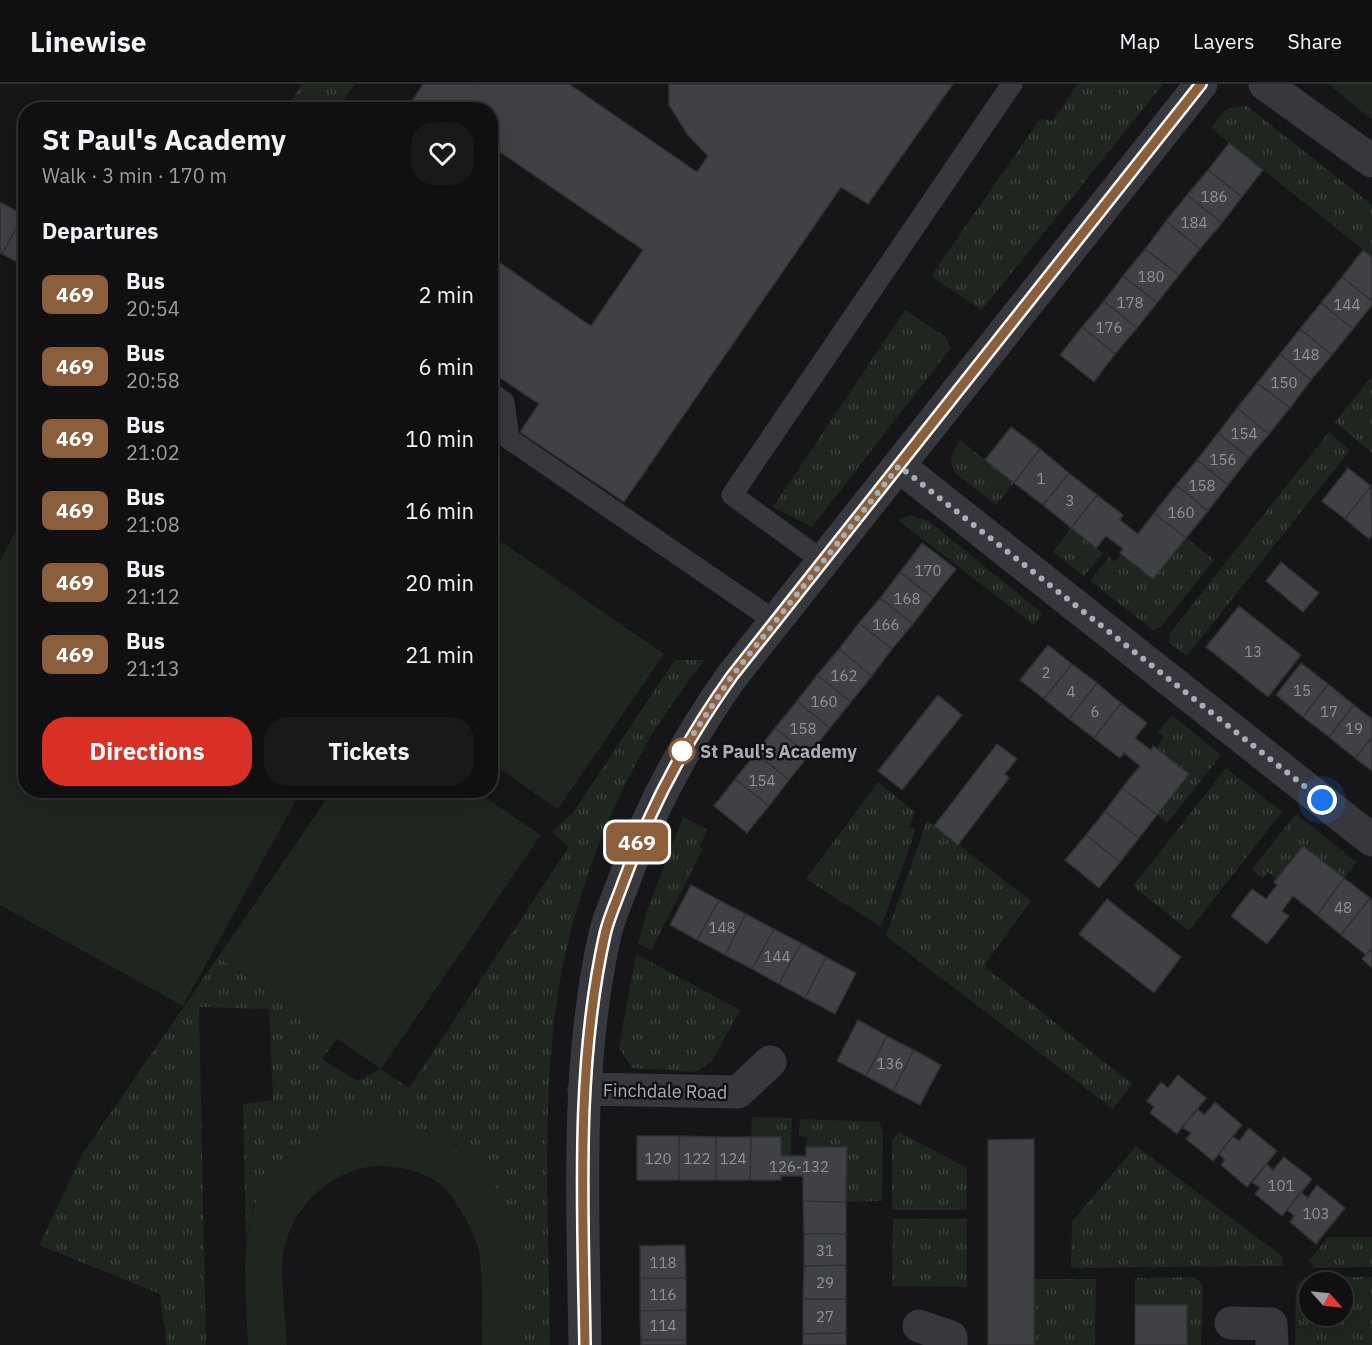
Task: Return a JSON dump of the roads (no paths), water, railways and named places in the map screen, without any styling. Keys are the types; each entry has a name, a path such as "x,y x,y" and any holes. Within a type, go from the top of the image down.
{"street":[{"path":"585,1345 584,1089 591,1012 605,932 640,835 690,737 732,676 1055,265 1201,84"},
{"path":"1265,84 1372,161"},
{"path":"899,466 1372,840"},
{"name":"Finchdale Road","path":"584,1089 738,1092 770,1062"},
{"path":"1231,1323 1271,1324 1272,1345"},
{"path":"920,1326 951,1337 951,1345"}],"lane":[{"path":"823,561 732,495 1012,84"},
{"path":"498,398 504,402 509,439 775,621"}],"place":[{"name":"St Paul's Academy","path":"682,751"}]}
